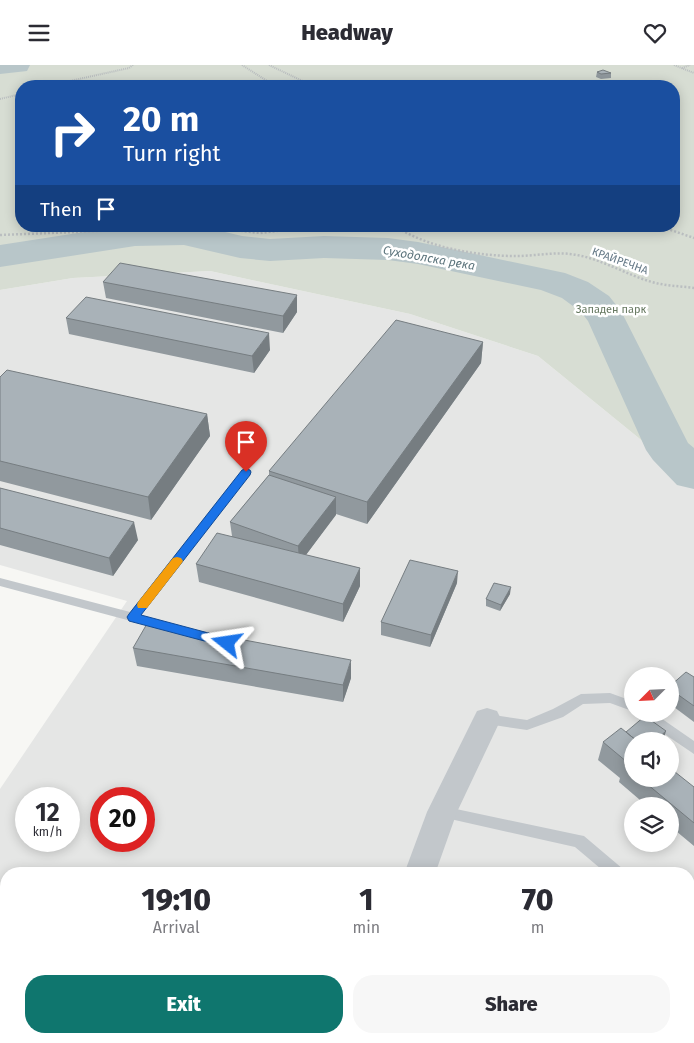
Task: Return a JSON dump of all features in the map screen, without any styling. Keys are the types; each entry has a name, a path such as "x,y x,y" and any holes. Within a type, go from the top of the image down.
{"street":[{"path":"421,867 442,812 487,719"}],"lane":[{"path":"133,617 246,472"},
{"path":"0,582 180,630"},
{"path":"487,719 528,725 558,713 581,699 610,698 624,704"},
{"path":"659,723 694,748"},
{"path":"442,812 579,841 610,867"}],"path":[{"path":"74,80 129,68 133,65"},
{"path":"242,65 266,80"},
{"path":"269,65 300,80"},
{"path":"674,65 694,73"},
{"path":"682,68 690,65"},
{"path":"0,99 15,95"},
{"path":"0,235 76,232"},
{"path":"251,232 268,232"},
{"name":"КРАЙРЕЧНА","path":"403,232 407,235 441,245 515,256 557,253 576,255 609,263 652,282 694,288"},
{"path":"676,232 694,238"}],"shaded area":[{"path":"210,271 410,314 538,356 694,483 694,867 0,867 0,789 127,601 0,565 0,290 73,278"}],"green space":[{"name":"Западен парк","path":"0,65 694,65 694,483 538,356 410,314 210,271 73,278 0,290"}],"building":[{"path":"603,70 611,73 601,74 597,72"},
{"path":"120,263 297,295 283,316 103,282"},
{"path":"86,297 269,333 252,356 66,318"},
{"path":"396,320 483,342 367,502 269,471"},
{"path":"7,370 207,414 148,497 0,461 0,377"},
{"path":"269,475 336,497 298,546 230,522"},
{"path":"0,488 134,522 109,558 0,528"},
{"path":"217,533 360,568 343,604 196,564"},
{"path":"410,560 458,571 431,635 381,622"},
{"path":"494,583 511,587 501,605 486,599"},
{"path":"148,622 351,660 343,685 133,648"},
{"path":"686,672 694,677 694,706 679,695 679,678"},
{"path":"637,723 655,723 666,731 665,732 626,732"},
{"path":"621,728 626,732 624,732 624,760 603,742"},
{"path":"679,775 694,787 694,823 679,811 679,797 663,797 651,787 679,787"}],"waterway":[{"name":"Суходолска река","path":"0,66 17,65"},
{"name":"Суходолска река","path":"0,256 135,235 184,234 240,247 270,250 324,247 388,249 418,253 552,281 575,290 595,304 607,319 669,450 694,474"}],"slow traffic":[{"path":"143,605 177,561"}],"route":[{"path":"227,643 133,617 246,472"}]}
